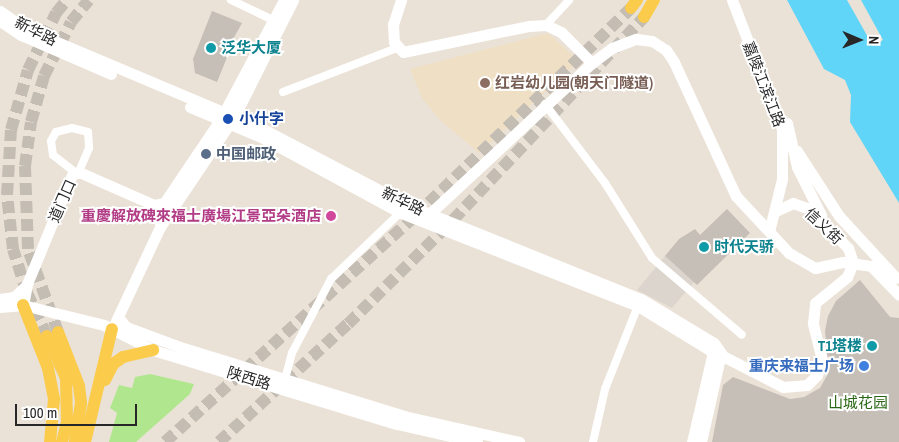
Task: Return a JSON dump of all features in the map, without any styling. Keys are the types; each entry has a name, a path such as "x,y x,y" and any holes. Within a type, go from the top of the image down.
{"main road":[{"path":"160,228 160,217 154,206 164,203 227,119 284,0"},
{"path":"85,442 108,366 115,323 160,228 227,119 293,0"},
{"path":"401,0 393,24 397,48 403,52 529,26 546,26 561,32 592,62"},
{"path":"644,17 654,0"},
{"name":"嘉陵江滨江路","path":"732,0 782,128 784,152 773,219"},
{"name":"嘉陵江滨江路","path":"738,0 793,146"},
{"name":"新华路","path":"0,11 24,28 227,119 404,209 639,303 714,343 717,352"},
{"name":"新华路","path":"0,20 21,35 227,119"},
{"path":"426,218 545,104 592,62 612,48 636,40 652,41 666,50 736,196 773,219 805,265 815,268 843,262 871,266 899,295"},
{"path":"793,146 797,167 824,222"},
{"path":"793,146 818,188 899,283"},
{"name":"道门口","path":"23,305 27,284 78,172 154,206"},
{"name":"信义街","path":"717,352 769,382 795,388 807,385 818,375 822,360 815,330 815,303 847,277 853,263 848,248 824,222 798,204 773,219"},
{"path":"843,262 858,243 857,236"},
{"path":"0,299 14,297 27,284"},
{"path":"0,307 23,305 47,335 79,386 81,403 75,442"},
{"name":"陕西路","path":"23,305 115,323 140,333 404,416 519,442"},
{"name":"陕西路","path":"115,323 153,350 397,424 477,442"},
{"path":"47,335 48,368 54,399 50,442"},
{"path":"47,335 66,378 67,422 62,442"},
{"path":"108,366 133,353 153,350"},
{"path":"692,442 717,352"},
{"path":"701,442 717,352"}],"street":[{"path":"231,0 274,20"},
{"path":"546,26 569,0"},
{"path":"283,92 397,48"},
{"path":"545,104 605,183 652,258 742,335"},
{"path":"72,128 88,132 89,148 78,172 53,155 51,141 56,132 72,128"},
{"path":"285,379 292,352 331,278 404,209"},
{"path":"593,442 605,389 639,303"}],"shaded area":[{"name":"红岩幼儿园(朝天门隧道)","path":"548,33 579,61 479,153 440,120 422,98 410,69"},
{"path":"665,256 694,282 672,308 637,290"}],"green space":[{"path":"150,374 194,384 190,394 136,442 109,442 117,413 110,408 119,385 132,388 135,377"}],"water":[{"path":"787,0 899,0 899,203 850,122 851,95 845,80 824,69"}],"pier":[{"path":"847,0 861,0 883,40 873,46"}],"building":[{"name":"泛华大厦","path":"212,11 242,23 225,54 228,55 217,82 195,73 193,59"},
{"name":"时代天骄","path":"727,209 750,233 697,285 665,256 679,239 695,229 700,235"},
{"name":"山城花园","path":"860,280 890,317 899,318 899,442 712,442 723,385 733,377 790,399 804,397 820,388 829,372 825,331 828,316 836,301"}],"tunnel":[{"path":"47,336 27,293 13,249 7,195 11,130 28,70 56,13 67,0"},
{"path":"58,332 28,249 25,166 31,122 44,76 71,22 89,0"},
{"path":"165,442 416,215 631,8"},
{"path":"219,442 348,324 453,220 644,17"}],"place":[{"name":"泛华大厦","path":"211,48"},
{"name":"红岩幼儿园(朝天门隧道)","path":"485,83"},
{"name":"小什字","path":"228,119"},
{"name":"中国邮政","path":"206,154"},
{"name":"重慶解放碑來福士廣場江景亞朵酒店","path":"331,216"},
{"name":"时代天骄","path":"704,247"},
{"name":"T1塔楼","path":"872,346"},
{"name":"重庆来福士广场","path":"864,366"}]}
